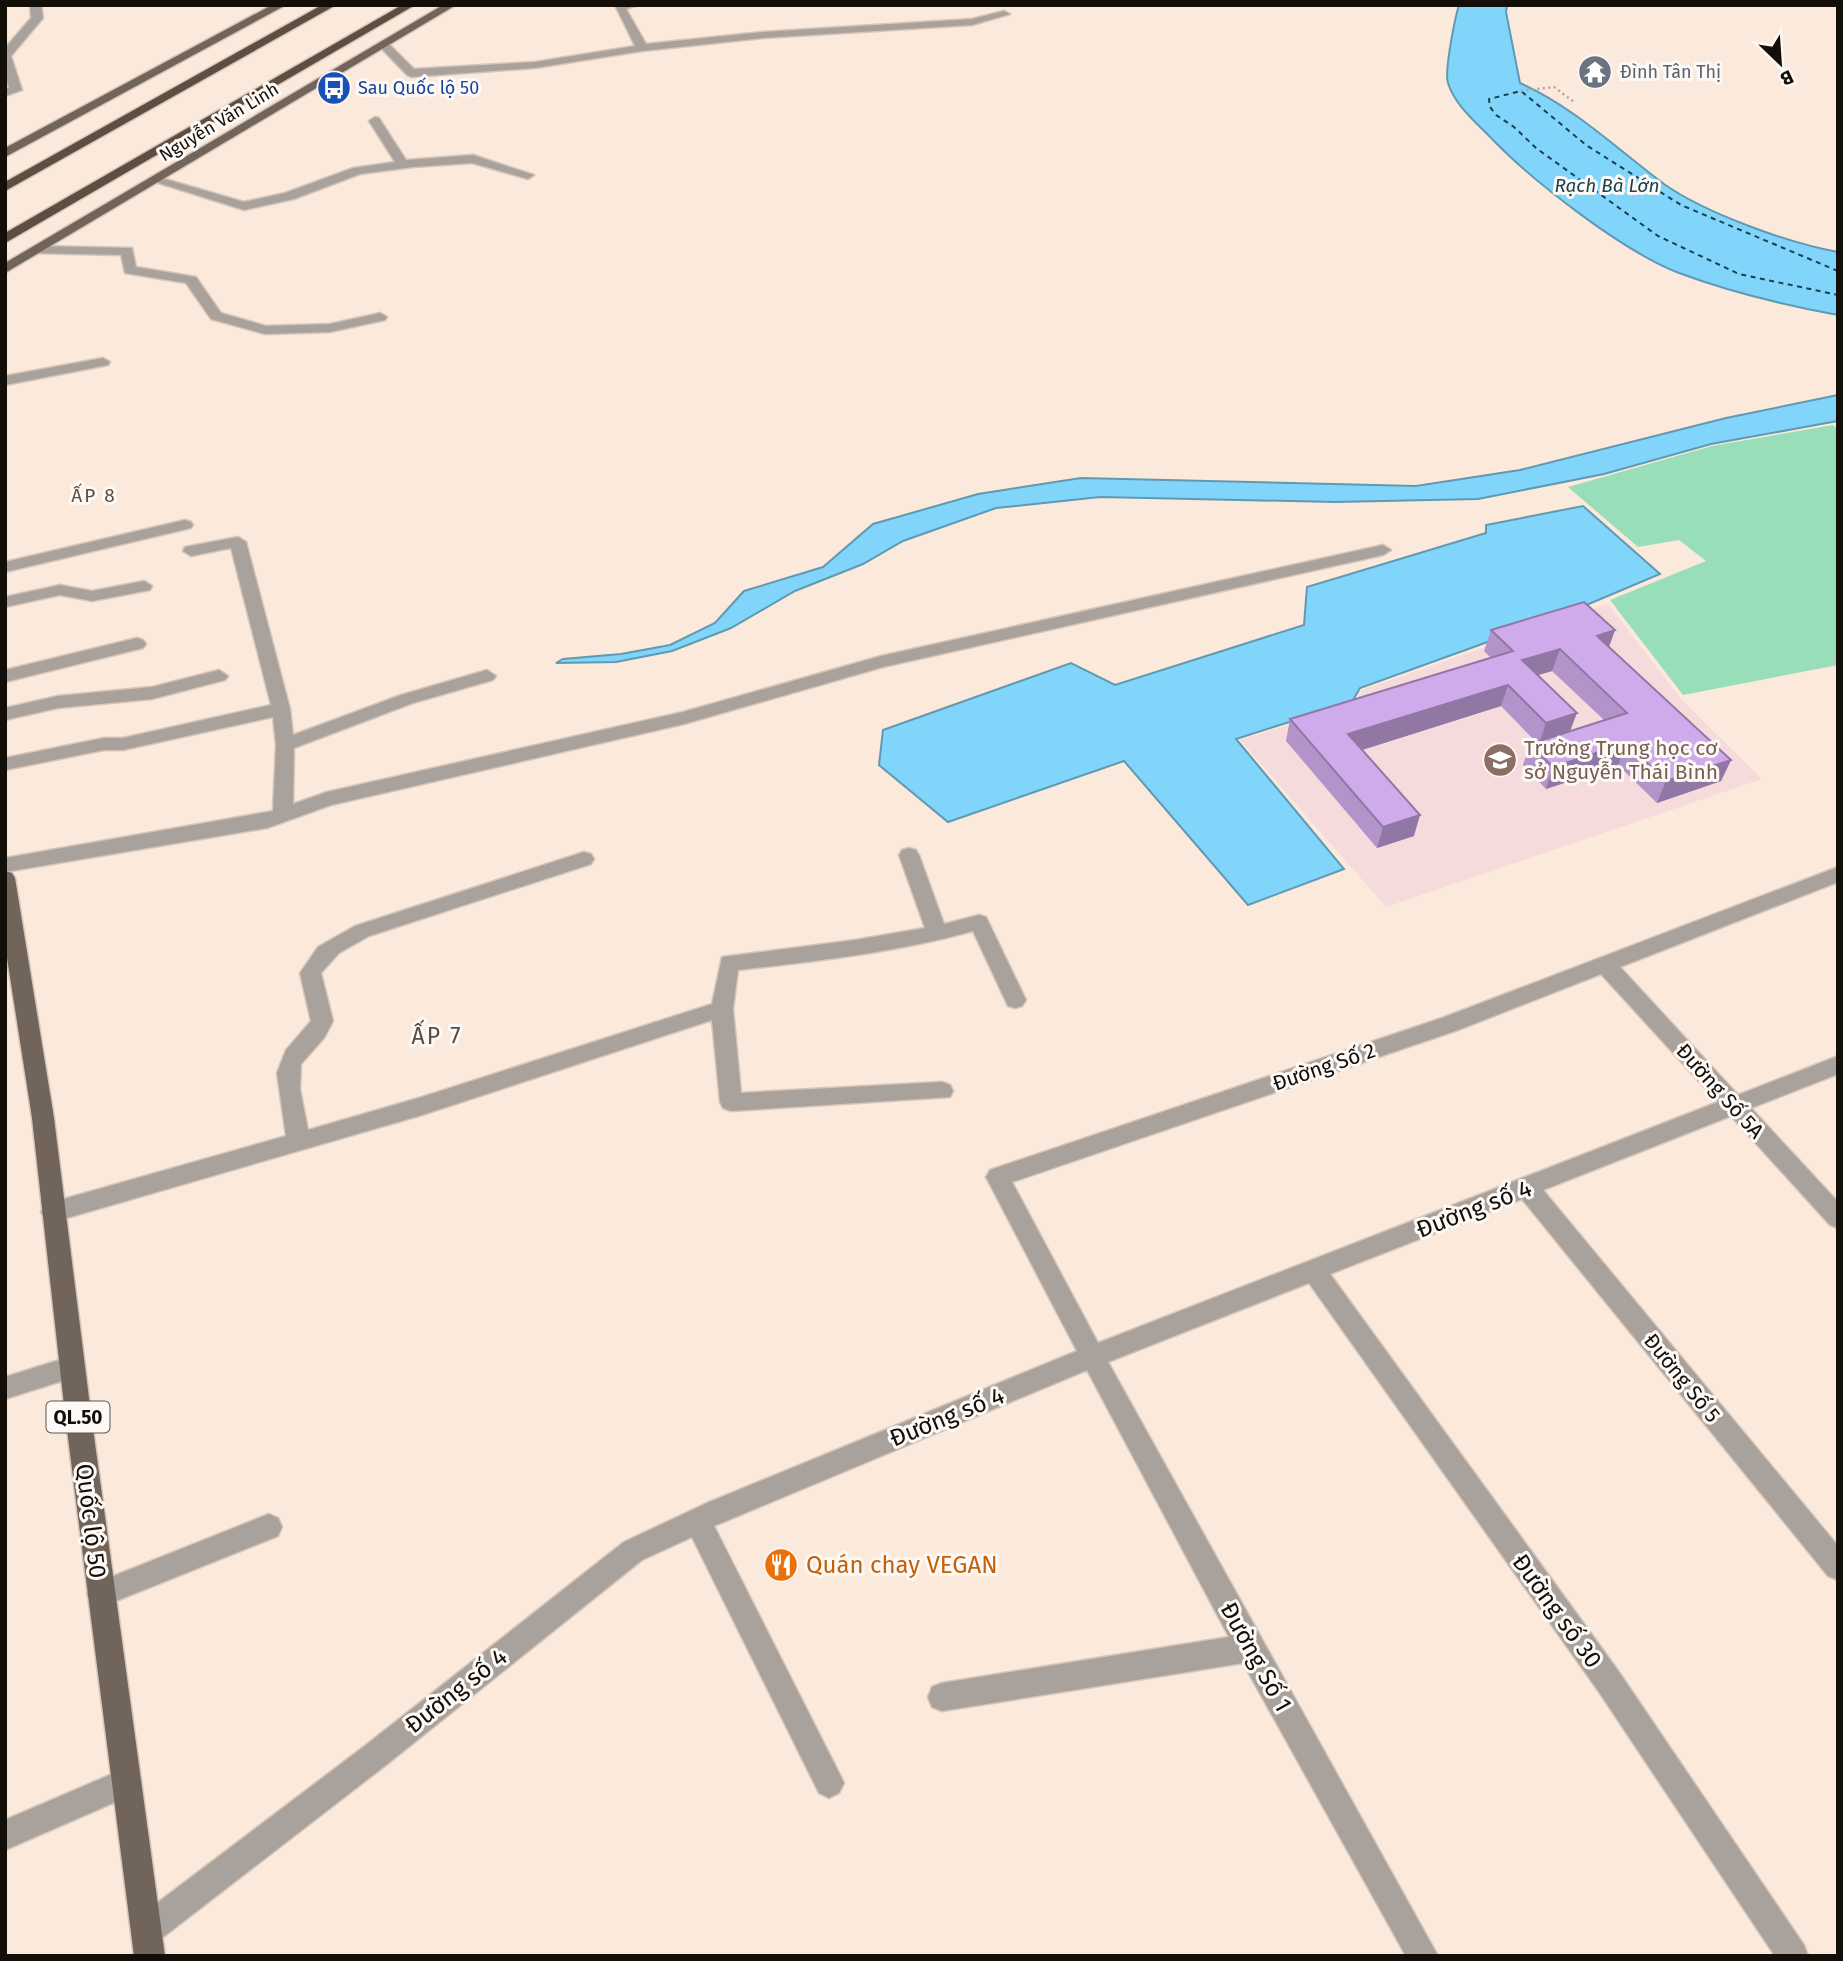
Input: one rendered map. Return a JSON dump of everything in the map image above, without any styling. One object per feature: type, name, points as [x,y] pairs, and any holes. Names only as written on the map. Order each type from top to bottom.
[{"type":"highway","points":[[5,187],[331,5]]},
{"type":"highway","name":"Nguyễn Văn Linh","points":[[5,239],[410,5]]},
{"type":"main road","points":[[5,153],[281,5]]},
{"type":"main road","name":"Nguyễn Văn Linh","points":[[5,270],[452,5]]},
{"type":"main road","name":"Quốc lộ 50","points":[[5,878],[43,1118],[52,1212],[148,1943]]},
{"type":"street","points":[[5,92],[16,90],[5,56],[37,18],[35,5]]},
{"type":"street","points":[[634,5],[619,7],[642,48]]},
{"type":"street","points":[[384,45],[411,73],[535,65],[642,48],[763,35],[972,22],[1004,14]]},
{"type":"street","points":[[374,121],[403,165]]},
{"type":"street","points":[[155,180],[244,206],[289,196],[358,171],[403,165],[472,159],[528,175]]},
{"type":"street","points":[[38,250],[127,251],[130,270],[191,280],[216,316],[265,330],[330,328],[380,317]]},
{"type":"street","points":[[5,381],[103,362]]},
{"type":"street","points":[[5,567],[185,525]]},
{"type":"street","points":[[191,551],[238,542],[281,709],[285,745],[283,815]]},
{"type":"street","points":[[5,865],[267,821],[327,799],[684,718],[881,662],[1383,550]]},
{"type":"street","points":[[5,602],[61,590],[92,596],[144,586]]},
{"type":"street","points":[[5,676],[137,643]]},
{"type":"street","points":[[285,745],[407,699],[487,676]]},
{"type":"street","points":[[5,714],[58,702],[152,693],[219,677]]},
{"type":"street","points":[[5,764],[104,744],[123,744],[281,709]]},
{"type":"street","points":[[909,855],[937,934]]},
{"type":"street","points":[[299,1143],[288,1074],[292,1057],[305,1041],[318,1032],[322,1021],[310,973],[318,957],[328,948],[362,932],[584,859]]},
{"type":"street","name":"Đường Số 2","points":[[1091,1357],[998,1177],[1450,1024],[1838,874]]},
{"type":"street","points":[[942,1091],[731,1102],[722,1009],[729,962],[860,949],[937,934],[979,922],[1015,1000]]},
{"type":"street","name":"Đường Số 5A","points":[[1604,963],[1838,1218]]},
{"type":"street","points":[[52,1212],[422,1107],[722,1009]]},
{"type":"street","name":"Đường số 4","points":[[148,1943],[376,1755],[633,1551],[698,1521],[1091,1357],[1838,1065]]},
{"type":"street","name":"Đường Số 5","points":[[1527,1188],[1838,1567]]},
{"type":"street","name":"Đường số 30","points":[[1314,1271],[1609,1682],[1793,1956]]},
{"type":"street","name":"Đường Số 1","points":[[1091,1357],[1423,1956]]},
{"type":"street","points":[[5,1388],[72,1367]]},
{"type":"street","points":[[698,1521],[829,1783]]},
{"type":"street","points":[[101,1594],[268,1527]]},
{"type":"street","points":[[942,1696],[1250,1648]]},
{"type":"street","points":[[5,1835],[126,1783]]},
{"type":"path","points":[[1521,91],[1554,87],[1574,102]]},
{"type":"shaded area","name":"Trường Trung học cơ sở Nguyễn Thái Bình","points":[[1608,604],[1681,699],[1762,779],[1386,907],[1240,740],[1355,704],[1362,690]]},
{"type":"green space","points":[[1833,425],[1838,430],[1838,665],[1683,695],[1610,600],[1706,561],[1679,540],[1638,547],[1568,487],[1712,446]]},
{"type":"water","name":"Rạch Bà Lớn","points":[[1459,5],[1507,5],[1506,12],[1520,83],[1577,116],[1664,184],[1724,216],[1795,242],[1838,252],[1838,315],[1757,297],[1679,273],[1607,233],[1556,196],[1494,141],[1468,114],[1451,91],[1447,68]]},
{"type":"water","points":[[1838,395],[1838,421],[1711,444],[1604,474],[1478,499],[1335,502],[1100,497],[996,508],[903,541],[863,564],[795,591],[731,628],[672,651],[616,662],[556,663],[563,659],[621,654],[670,645],[715,623],[744,591],[823,567],[873,524],[978,494],[1081,478],[1416,486],[1520,470],[1726,418]]},
{"type":"water","points":[[1583,506],[1660,574],[1565,614],[1360,688],[1352,702],[1236,739],[1344,869],[1248,905],[1124,761],[948,822],[879,765],[883,730],[1071,663],[1115,685],[1304,625],[1307,587],[1486,533],[1486,525]]},
{"type":"building","points":[[1584,602],[1615,630],[1597,636],[1731,760],[1666,781],[1627,743],[1553,767],[1530,744],[1627,713],[1560,649],[1522,660],[1577,713],[1546,723],[1508,685],[1348,734],[1420,815],[1383,827],[1290,719],[1513,651],[1491,630]]},
{"type":"ferry route","points":[[1838,271],[1681,205],[1586,145],[1521,91],[1489,99],[1490,107],[1496,115],[1514,127],[1536,148],[1658,236],[1739,274],[1838,295]]},
{"type":"place","name":"Đình Tân Thị","points":[[1595,72]]},
{"type":"place","name":"Sau Quốc lộ 50","points":[[334,88]]},
{"type":"place","name":"Trường Trung học cơ sở Nguyễn Thái Bình","points":[[1500,760]]},
{"type":"place","name":"Quán chay VEGAN","points":[[781,1565]]},
{"type":"district","name":"ẤP 8","points":[[94,495]]},
{"type":"district","name":"ẤP 7","points":[[437,1036]]}]
